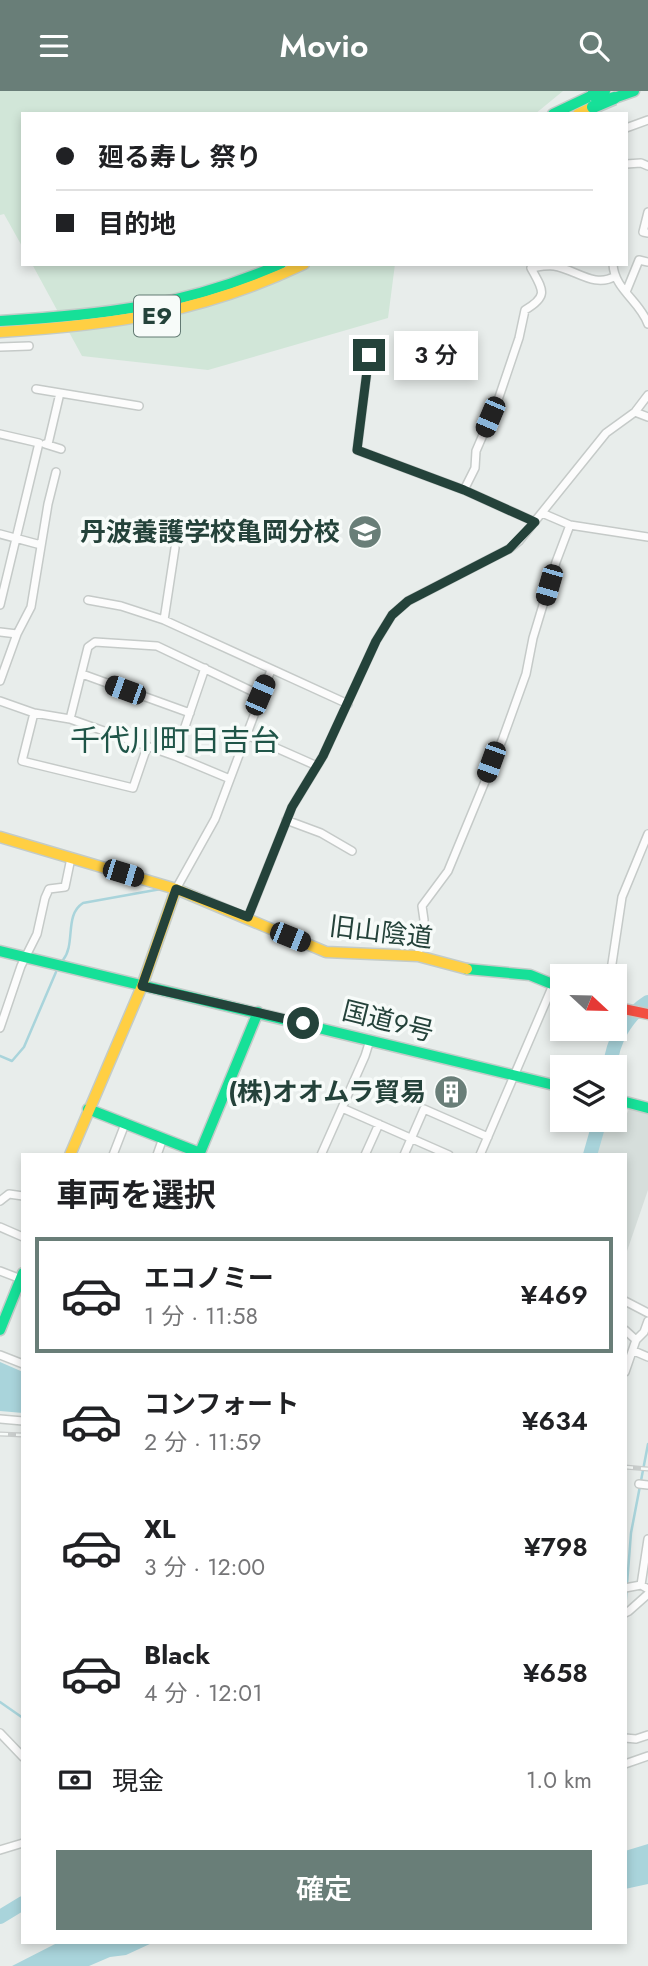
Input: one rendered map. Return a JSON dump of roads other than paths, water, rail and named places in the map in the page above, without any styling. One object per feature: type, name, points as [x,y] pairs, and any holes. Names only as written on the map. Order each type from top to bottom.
[{"type":"main road","points":[[560,112],[634,91]]},
{"type":"main road","points":[[581,112],[602,99]]},
{"type":"main road","name":"E9","points":[[0,321],[95,314],[152,306],[225,287],[276,266]]},
{"type":"main road","name":"E9","points":[[0,332],[96,325],[164,315],[228,298],[300,266]]},
{"type":"main road","name":"旧山陰道","points":[[0,837],[176,889],[326,951],[418,956],[469,969],[530,975],[550,983]]},
{"type":"main road","points":[[71,1153],[142,986],[176,889]]},
{"type":"main road","name":"国道9号","points":[[0,951],[550,1084]]},
{"type":"main road","points":[[627,1010],[648,1014]]},
{"type":"main road","points":[[199,1153],[258,1012]]},
{"type":"main road","points":[[627,1103],[648,1108]]},
{"type":"main road","points":[[88,1109],[197,1153]]},
{"type":"main road","points":[[0,1330],[3,1314],[21,1278]]},
{"type":"street","points":[[628,127],[648,120]]},
{"type":"street","points":[[628,164],[641,163],[648,166]]},
{"type":"street","points":[[648,212],[643,232],[648,233]]},
{"type":"street","points":[[626,292],[639,260],[648,262]]},
{"type":"street","points":[[464,490],[475,468],[476,451],[498,400],[519,338],[525,310],[538,302],[542,295],[542,288],[531,268],[544,266]]},
{"type":"street","points":[[553,266],[592,280],[607,281],[615,276]]},
{"type":"street","points":[[613,266],[615,276],[639,306],[648,324]]},
{"type":"street","points":[[0,347],[29,346]]},
{"type":"street","points":[[369,355],[357,450],[464,490],[535,522]]},
{"type":"street","points":[[36,389],[139,406]]},
{"type":"street","points":[[0,605],[16,538],[60,393]]},
{"type":"street","points":[[248,917],[286,820],[317,766],[376,641],[399,607],[509,549],[535,522],[606,433],[635,412],[648,395]]},
{"type":"street","points":[[635,412],[648,417]]},
{"type":"street","points":[[0,433],[61,449]]},
{"type":"street","points":[[0,681],[17,634],[31,607],[56,472]]},
{"type":"street","points":[[542,513],[570,524],[648,537]]},
{"type":"street","points":[[418,956],[424,920],[422,906],[448,871],[503,738],[526,674],[552,573],[570,524]]},
{"type":"street","points":[[0,534],[41,545]]},
{"type":"street","points":[[164,620],[175,548]]},
{"type":"street","points":[[88,600],[121,606],[164,620],[348,704]]},
{"type":"street","points":[[0,632],[17,634]]},
{"type":"street","points":[[70,719],[88,647],[95,642],[157,646],[260,695]]},
{"type":"street","points":[[175,756],[205,668]]},
{"type":"street","points":[[176,889],[215,819],[271,670]]},
{"type":"street","points":[[82,674],[190,713]]},
{"type":"street","points":[[0,701],[34,713],[70,719],[175,756],[230,779]]},
{"type":"street","points":[[34,713],[22,761],[133,788],[147,747]]},
{"type":"street","points":[[247,735],[317,766]]},
{"type":"street","points":[[286,820],[321,833],[352,851]]},
{"type":"street","points":[[612,964],[622,897],[648,834]]},
{"type":"street","points":[[0,1028],[21,966],[37,935],[45,898],[49,889],[65,887],[71,858]]},
{"type":"street","points":[[481,1153],[550,1000]]},
{"type":"street","points":[[322,1153],[370,1040]]},
{"type":"street","points":[[342,1108],[442,1153]]},
{"type":"street","points":[[405,1153],[424,1109],[488,1137]]},
{"type":"street","points":[[114,1153],[125,1123]]},
{"type":"street","points":[[366,1153],[379,1124]]},
{"type":"street","points":[[157,1153],[163,1138]]},
{"type":"street","points":[[0,1201],[9,1194],[21,1196]]},
{"type":"street","points":[[0,1227],[21,1236]]},
{"type":"street","points":[[0,1271],[21,1276]]},
{"type":"street","points":[[627,1302],[648,1313]]},
{"type":"street","points":[[627,1365],[636,1340],[644,1332],[648,1321]]},
{"type":"street","points":[[627,1332],[636,1340]]},
{"type":"street","points":[[634,1351],[648,1357]]},
{"type":"street","points":[[0,1355],[21,1363]]},
{"type":"street","points":[[0,1419],[21,1421]]},
{"type":"street","points":[[627,1588],[645,1587],[648,1539]]},
{"type":"street","points":[[627,1612],[648,1594]]},
{"type":"street","points":[[0,1733],[21,1755]]},
{"type":"street","points":[[627,1738],[636,1739],[648,1735]]},
{"type":"street","points":[[627,1764],[648,1756]]},
{"type":"street","points":[[0,1850],[21,1844]]},
{"type":"water","points":[[0,1362],[21,1371],[21,1413],[0,1411]]},
{"type":"water","points":[[648,1844],[648,1884],[627,1889],[627,1850]]},
{"type":"water","points":[[55,1944],[150,1944],[126,1955],[110,1957],[89,1966],[12,1966]]},
{"type":"waterway","points":[[63,960],[69,946],[74,915],[83,903],[161,889]]},
{"type":"waterway","points":[[0,1056],[12,1061],[24,1047],[56,972]]},
{"type":"waterway","points":[[612,1055],[627,1022],[648,1002]]},
{"type":"waterway","points":[[591,1153],[597,1132]]},
{"type":"waterway","points":[[627,1584],[631,1533],[648,1444]]},
{"type":"waterway","points":[[0,1702],[21,1717]]},
{"type":"waterway","points":[[0,1917],[21,1904]]},
{"type":"railway","points":[[0,1434],[21,1435]]},
{"type":"railway","points":[[627,1467],[648,1469]]},
{"type":"place","name":"丹波養護学校亀岡分校","points":[[365,532]]},
{"type":"place","name":"(株)オオムラ貿易","points":[[451,1092]]},
{"type":"district","name":"千代川町日吉台","points":[[175,741]]}]
